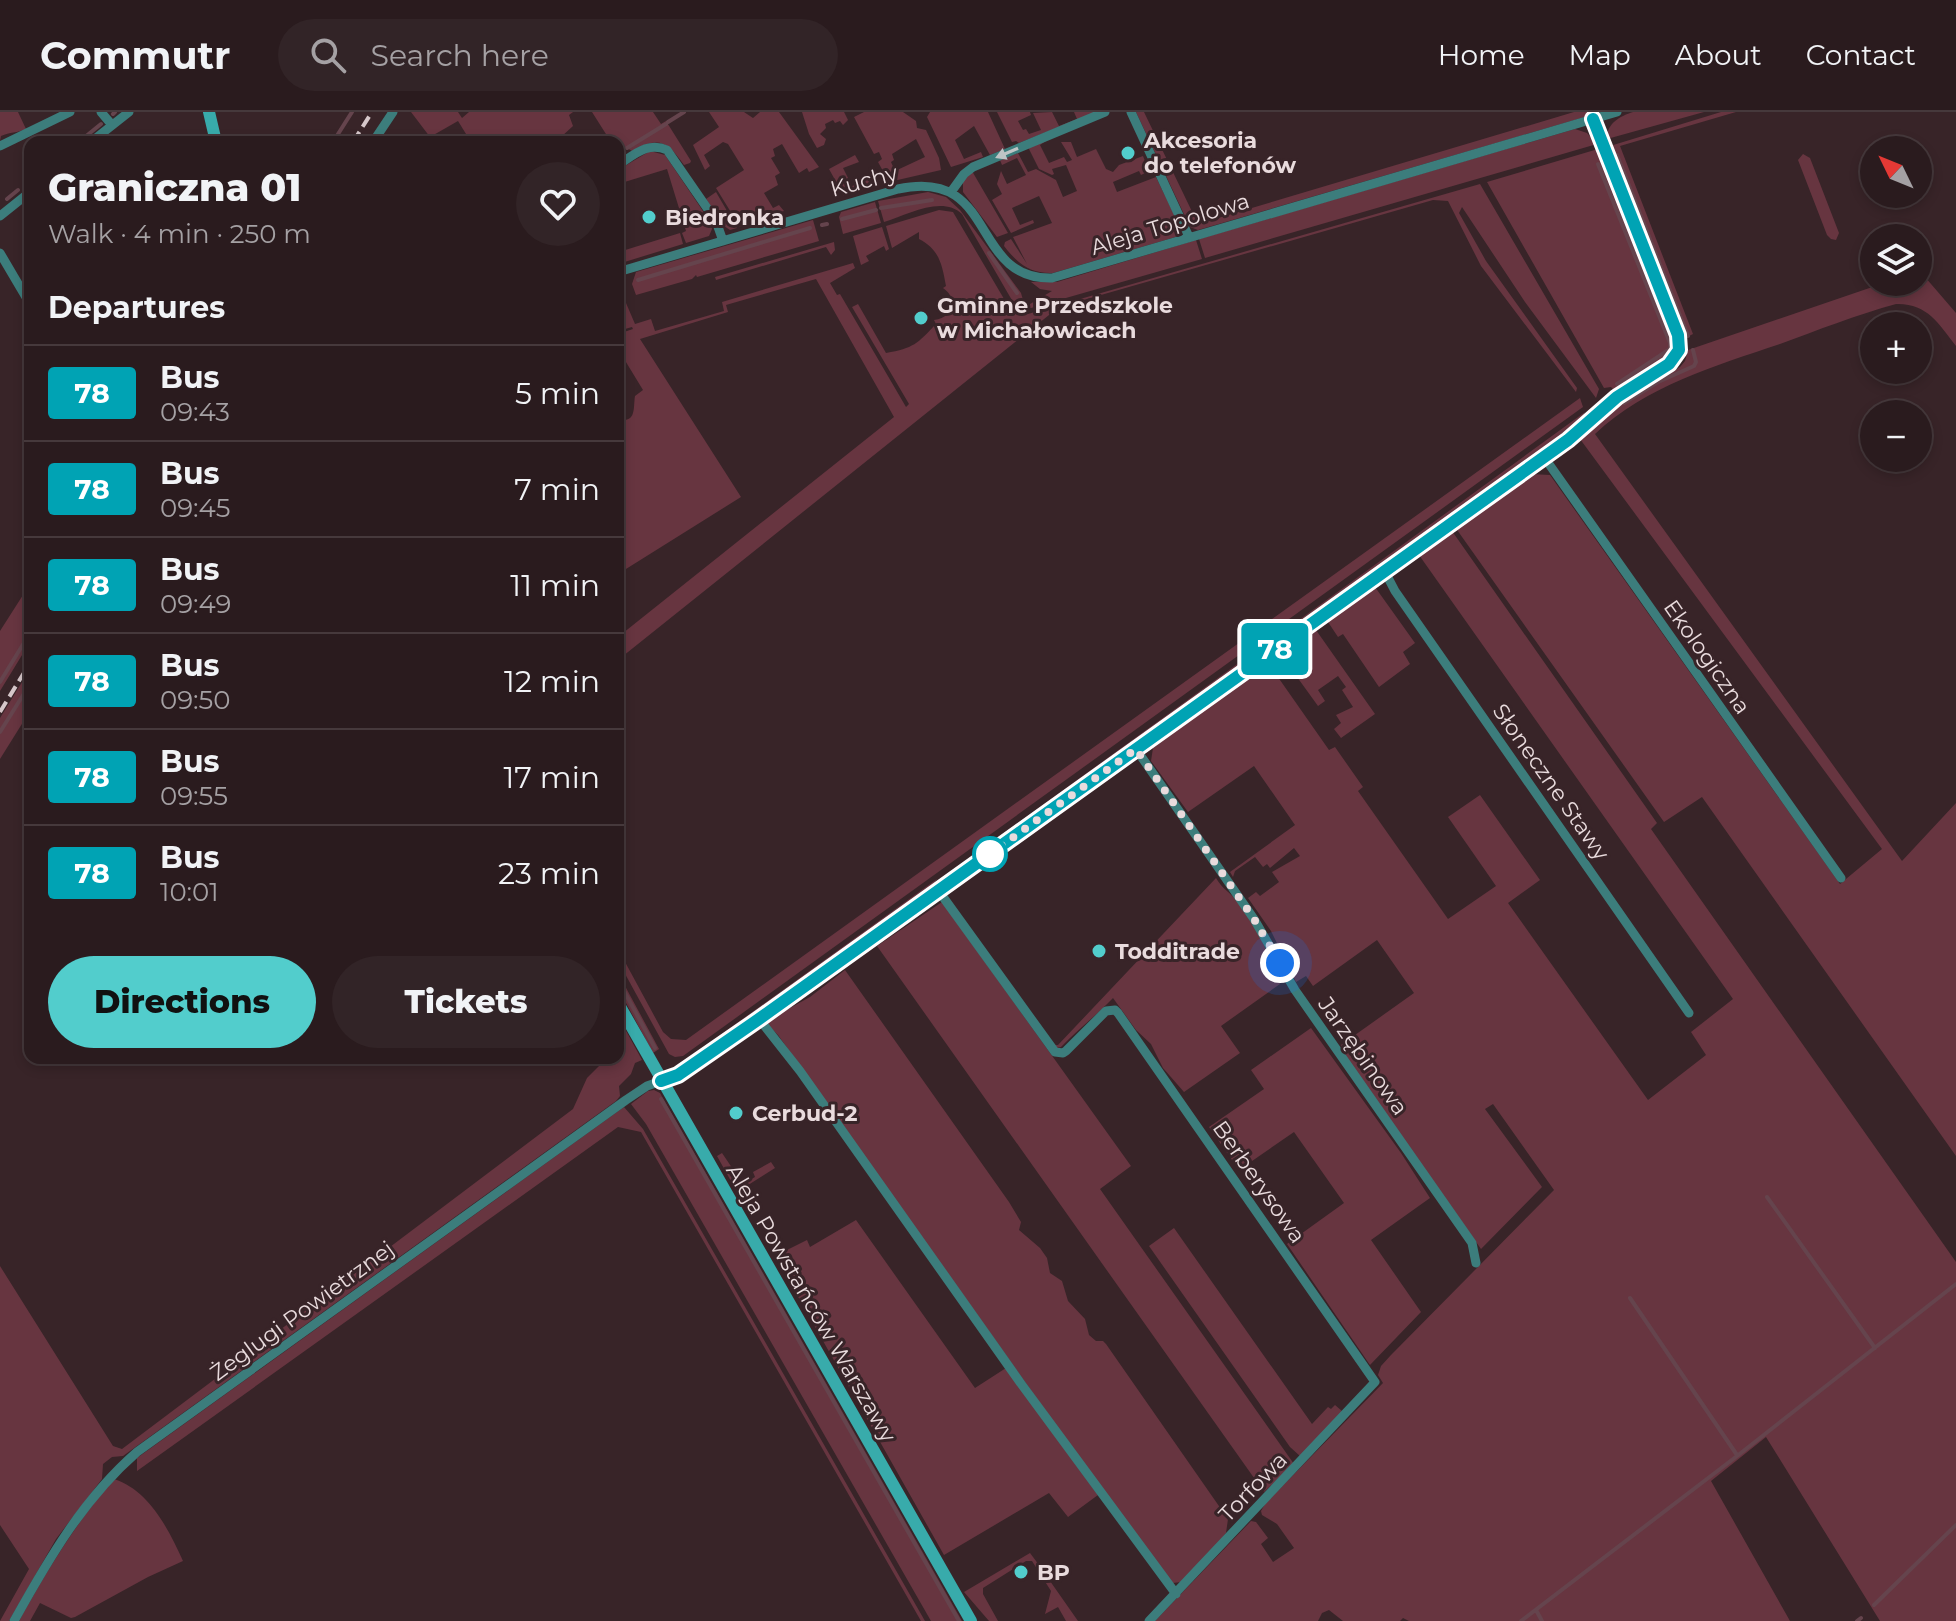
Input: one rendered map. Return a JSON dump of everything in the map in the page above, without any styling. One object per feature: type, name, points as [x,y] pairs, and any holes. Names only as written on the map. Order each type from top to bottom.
[{"type":"street","points":[[0,146],[70,112]]},
{"type":"street","points":[[101,112],[112,125]]},
{"type":"street","points":[[98,136],[129,112]]},
{"type":"street","points":[[209,112],[215,136]]},
{"type":"street","points":[[377,136],[393,112]]},
{"type":"street","points":[[951,192],[973,167],[1105,112]]},
{"type":"street","points":[[1131,112],[1189,237]]},
{"type":"street","name":"Aleja Topolowa","points":[[951,192],[967,207],[1009,266],[1034,278],[1052,278],[1617,112]]},
{"type":"street","name":"Żeglugi Powietrznej","points":[[14,1621],[44,1566],[80,1513],[119,1467],[137,1452],[643,1088],[678,1075],[759,1019],[1575,435],[1617,397],[1669,364],[1680,346],[1678,335],[1593,119]]},
{"type":"street","points":[[624,161],[646,148],[659,146],[670,153],[716,221],[723,241]]},
{"type":"street","name":"Kuchy","points":[[624,270],[910,187],[934,185],[951,192]]},
{"type":"street","points":[[0,216],[24,197]]},
{"type":"street","points":[[0,253],[24,294]]},
{"type":"street","name":"Ekologiczna","points":[[1544,457],[1841,878]]},
{"type":"street","name":"Słoneczne Stawy","points":[[1384,570],[1395,591],[1689,1013]]},
{"type":"street","name":"Jarzębinowa","points":[[1136,749],[1254,919],[1295,990],[1472,1243],[1476,1263]]},
{"type":"street","name":"Berberysowa","points":[[938,890],[1054,1050],[1063,1053],[1106,1011],[1115,1010],[1372,1375]]},
{"type":"street","name":"Aleja Powstańców Warszawy","points":[[624,1014],[971,1621]]},
{"type":"street","points":[[759,1019],[800,1071],[1109,1507],[1176,1594]]},
{"type":"street","name":"Torfowa","points":[[1149,1621],[1375,1384],[1372,1375]]},
{"type":"shaded area","points":[[0,112],[18,112],[26,129],[1,136],[0,141]]},
{"type":"shaded area","points":[[411,112],[458,112],[462,118],[469,112],[573,112],[569,115],[573,126],[562,136],[467,136],[458,121],[429,136]]},
{"type":"shaded area","points":[[592,112],[653,112],[661,124],[666,121],[691,161],[684,165],[662,143],[649,143],[632,151],[624,148],[624,136],[607,136]]},
{"type":"shaded area","points":[[709,112],[744,112],[753,118],[760,112],[779,112],[819,167],[809,172],[807,168],[799,173],[782,144],[773,149],[775,156],[771,158],[780,173],[775,176],[778,185],[764,193],[773,208],[779,205],[784,211],[740,227],[716,188],[744,170],[728,144],[723,142],[704,155],[710,166],[705,170],[693,145],[719,127]]},
{"type":"shaded area","points":[[802,112],[844,112],[848,120],[843,125],[833,120],[825,124],[826,128],[820,134],[826,139],[824,145],[817,148]]},
{"type":"shaded area","points":[[864,112],[903,112],[916,121],[917,128],[926,130],[941,170],[889,182],[878,162],[882,159],[879,152],[874,154],[854,117]],"holes":[[[916,139],[925,157],[895,171],[891,162],[894,160],[892,154]]]},
{"type":"shaded area","points":[[930,112],[988,112],[1005,149],[990,155],[974,126],[955,140],[964,159],[981,152],[983,157],[951,167],[927,117]]},
{"type":"shaded area","points":[[997,112],[1030,112],[1031,115],[1018,121],[1029,134],[1041,130],[1033,113],[1052,112],[1059,126],[1077,119],[1074,112],[1096,112],[1019,143],[1012,142]]},
{"type":"shaded area","points":[[1136,112],[1144,112],[1198,224],[1574,112],[1602,112],[1198,230],[1190,227]]},
{"type":"shaded area","points":[[1633,112],[1704,112],[1607,139],[1615,121]]},
{"type":"shaded area","points":[[1721,112],[1736,112],[1620,146],[1693,334],[1687,337],[1610,146]]},
{"type":"shaded area","points":[[1575,129],[1587,133],[1597,144],[1205,258],[1199,239]]},
{"type":"shaded area","points":[[1049,139],[1040,145],[1049,163],[1064,157],[1067,162],[1072,160],[1061,142],[1071,142],[1077,157],[1096,149],[1106,169],[1113,172],[1119,165],[1143,156],[1149,171],[1141,175],[1139,171],[1113,182],[1117,192],[1156,177],[1182,231],[1179,236],[1053,273],[1037,272],[1019,262],[1004,246],[1005,242],[1011,239],[1027,264],[1013,237],[1052,223],[1039,196],[1012,208],[1020,225],[1033,220],[1034,223],[1011,233],[992,200],[1002,194],[997,184],[1001,171],[1007,184],[1026,175],[1017,158],[1002,165],[1000,160],[1018,153],[1028,172],[1036,169],[1056,180],[1063,197],[1077,191],[1066,165],[1052,169],[1052,175],[1039,169],[1028,147]]},
{"type":"shaded area","points":[[1598,149],[1669,328],[1673,346],[1670,354],[1657,366],[1615,391],[1611,387],[1604,388],[1487,182]]},
{"type":"shaded area","points":[[650,151],[665,155],[711,223],[709,236],[686,243],[682,233],[686,231],[667,169],[624,182],[624,166]]},
{"type":"shaded area","points":[[1803,154],[1810,158],[1839,233],[1836,240],[1827,235],[1798,160]]},
{"type":"shaded area","points":[[855,155],[859,162],[843,168],[852,186],[869,179],[873,187],[844,196],[829,169]]},
{"type":"shaded area","points":[[972,171],[1008,233],[997,237],[963,192],[963,181]]},
{"type":"shaded area","points":[[1480,184],[1599,389],[1596,398],[1525,302],[1462,207],[1459,213],[1486,261],[1577,388],[1576,392],[1481,266],[1448,201],[1433,200],[1059,307],[624,655],[624,632],[894,417],[816,279],[726,305],[728,312],[640,339],[741,497],[624,570],[624,420],[631,417],[635,396],[643,390],[624,359],[624,332],[633,329],[624,329],[624,304],[635,324],[651,319],[655,331],[724,311],[722,302],[853,263],[855,268],[830,283],[837,295],[840,294],[906,407],[909,404],[852,307],[858,304],[886,353],[919,341],[936,324],[934,320],[946,316],[952,307],[951,297],[943,288],[946,286],[943,271],[932,248],[919,239],[919,232],[892,248],[886,226],[939,210],[953,212],[1007,304],[1016,311],[1028,314]]},
{"type":"shaded area","points":[[716,192],[737,228],[730,230],[724,226],[706,199]]},
{"type":"shaded area","points":[[928,192],[946,197],[960,210],[1021,293],[1025,307],[1052,291],[1040,289],[1031,282],[1057,282],[1196,240],[1202,259],[1022,308],[1013,302],[962,214],[954,209],[945,206],[924,208],[884,222],[878,201]]},
{"type":"shaded area","points":[[875,202],[881,223],[843,234],[839,217],[841,212]]},
{"type":"shaded area","points":[[813,220],[819,241],[636,295],[632,284],[636,272]]},
{"type":"shaded area","points":[[882,227],[889,249],[886,251],[884,246],[866,256],[869,261],[861,265],[853,236]]},
{"type":"shaded area","points":[[680,233],[683,244],[624,262],[624,250]]},
{"type":"shaded area","points":[[834,242],[835,250],[831,255],[826,247],[716,280],[715,277]]},
{"type":"shaded area","points":[[1932,285],[1956,313],[1956,346],[1932,317],[1932,312],[1896,304],[1871,312],[1860,312],[1860,316],[1682,379],[1636,403],[1595,434],[1902,861],[1956,803],[1956,1156],[1702,797],[1664,822],[1455,527],[1530,474],[1550,475],[1840,884],[1882,849],[1580,439],[1626,399],[1680,367],[1688,350],[1860,291],[1860,296],[1932,296]]},
{"type":"shaded area","points":[[1580,398],[1583,407],[683,1056],[669,1054],[624,972],[624,960],[663,1032],[671,1039],[686,1040]]},
{"type":"shaded area","points":[[1585,412],[1575,428],[1284,636],[1277,636]]},
{"type":"shaded area","points":[[1452,531],[1657,823],[1651,829],[1956,1262],[1956,1621],[1880,1621],[1766,1437],[1711,1481],[1790,1621],[1409,1621],[1403,1618],[1400,1621],[1343,1621],[1329,1610],[1322,1613],[1318,1621],[1155,1621],[1251,1521],[1256,1522],[1268,1538],[1261,1544],[1273,1562],[1294,1548],[1277,1524],[1262,1515],[1265,1504],[1383,1383],[1378,1375],[1391,1355],[1554,1190],[1493,1104],[1485,1109],[1542,1187],[1481,1249],[1342,1051],[1341,1045],[1414,993],[1377,940],[1313,986],[1306,976],[1296,982],[1271,931],[1248,898],[1256,892],[1260,896],[1279,882],[1272,872],[1300,856],[1294,848],[1270,868],[1267,864],[1263,867],[1255,857],[1235,871],[1233,877],[1230,872],[1295,825],[1254,766],[1188,812],[1151,761],[1153,748],[1268,663],[1329,750],[1335,747],[1363,787],[1358,791],[1448,919],[1496,886],[1448,817],[1480,795],[1540,880],[1508,903],[1648,1100],[1706,1055],[1691,1032],[1733,999],[1419,555]]},
{"type":"shaded area","points":[[1372,585],[1415,643],[1403,652],[1410,664],[1379,687],[1343,634],[1338,637],[1328,622],[1325,623],[1326,618]]},
{"type":"shaded area","points":[[24,593],[24,652],[0,691],[0,631]]},
{"type":"shaded area","points":[[1316,630],[1375,714],[1341,738],[1334,729],[1341,723],[1336,715],[1353,707],[1342,690],[1346,687],[1338,676],[1318,690],[1325,701],[1318,706],[1292,670],[1296,667],[1285,652]]},
{"type":"shaded area","points":[[1251,654],[1246,663],[999,842],[997,838]]},
{"type":"shaded area","points":[[24,679],[24,721],[0,759],[0,718]]},
{"type":"shaded area","points":[[1216,878],[1251,920],[1280,984],[1221,1026],[1240,1053],[1184,1092],[1163,1068],[1151,1044],[1136,1030],[1113,998],[1057,1048],[1055,1045]]},
{"type":"shaded area","points":[[937,879],[926,893],[691,1061],[687,1059]]},
{"type":"shaded area","points":[[942,902],[1131,1166],[1100,1189],[1294,1464],[1264,1492],[877,946]]},
{"type":"shaded area","points":[[845,970],[1009,1202],[1021,1222],[1019,1230],[1047,1258],[1050,1273],[1062,1281],[1068,1301],[1085,1319],[1089,1335],[1106,1344],[1228,1519],[1226,1533],[1221,1540],[1181,1582],[1173,1583],[1154,1563],[778,1035],[767,1024],[768,1020],[810,997]]},
{"type":"shaded area","points":[[624,984],[659,1049],[653,1053],[624,999]]},
{"type":"shaded area","points":[[624,1027],[642,1060],[635,1063],[631,1074],[619,1086],[620,1096],[616,1101],[123,1456],[112,1457],[103,1464],[102,1479],[56,1539],[9,1621],[0,1621],[29,1569],[0,1525],[0,1266],[113,1446],[122,1449],[573,1109],[587,1078],[601,1064],[624,1064]]},
{"type":"shaded area","points":[[1311,1028],[1430,1198],[1371,1240],[1421,1312],[1370,1365],[1287,1244],[1344,1203],[1294,1132],[1239,1170],[1209,1127],[1264,1089],[1251,1070]]},
{"type":"shaded area","points":[[654,1090],[660,1093],[962,1621],[931,1621],[646,1124],[631,1104]]},
{"type":"shaded area","points":[[624,1107],[643,1129],[925,1621],[921,1621],[641,1132],[618,1127],[137,1471],[137,1458]]},
{"type":"shaded area","points":[[722,1153],[743,1184],[755,1177],[753,1172],[771,1162],[775,1168],[737,1192],[717,1156]]},
{"type":"shaded area","points":[[856,1220],[975,1388],[1006,1368],[1098,1495],[1068,1517],[1049,1493],[944,1555],[775,1256],[807,1240],[810,1247]]},
{"type":"shaded area","points":[[1174,1228],[1312,1424],[1328,1407],[1331,1409],[1335,1405],[1342,1411],[1300,1456],[1290,1447],[1149,1246]]},
{"type":"shaded area","points":[[114,1479],[138,1492],[148,1502],[164,1524],[183,1561],[75,1617],[71,1618],[40,1603],[30,1621],[19,1621],[63,1547]]},
{"type":"shaded area","points":[[1030,1553],[1078,1621],[1066,1621],[1058,1607],[1045,1614],[1051,1591],[1032,1561],[1026,1561],[983,1588],[983,1594],[998,1621],[989,1621],[964,1592]]},
{"type":"waterway","points":[[337,136],[352,112]]},
{"type":"waterway","points":[[668,122],[684,112]]},
{"type":"waterway","points":[[86,136],[101,124]]},
{"type":"waterway","points":[[627,148],[666,124]]},
{"type":"waterway","points":[[1617,155],[1688,336]]},
{"type":"waterway","points":[[1598,164],[1670,343],[1670,349],[1617,384]]},
{"type":"waterway","points":[[7,199],[18,190]]},
{"type":"waterway","points":[[881,208],[932,200]]},
{"type":"waterway","points":[[842,219],[876,210]]},
{"type":"waterway","points":[[822,225],[827,224]]},
{"type":"waterway","points":[[638,280],[810,228]]},
{"type":"waterway","points":[[989,253],[1017,293]]},
{"type":"waterway","points":[[1624,403],[1658,382],[1694,366],[1693,350]]},
{"type":"waterway","points":[[0,682],[24,643]]},
{"type":"waterway","points":[[0,732],[24,694]]},
{"type":"waterway","points":[[624,991],[655,1048]]},
{"type":"waterway","points":[[661,1099],[959,1621]]},
{"type":"waterway","points":[[1767,1197],[1875,1348]]},
{"type":"waterway","points":[[1521,1621],[1956,1284]]},
{"type":"waterway","points":[[1630,1298],[1737,1455]]},
{"type":"waterway","points":[[1874,1605],[1956,1525]]},
{"type":"waterway","points":[[1536,1610],[1542,1621]]},
{"type":"waterway","points":[[1857,1621],[1861,1618]]},
{"type":"railway","points":[[357,136],[372,112]]},
{"type":"railway","points":[[0,712],[24,673]]},
{"type":"bus line","name":"78","points":[[661,1081],[678,1075],[759,1019],[1568,440],[1617,397],[1674,359],[1679,350],[1678,335],[1593,119]]},
{"type":"place","name":"Akcesoria do telefonów","points":[[1128,153]]},
{"type":"place","name":"Biedronka","points":[[649,217]]},
{"type":"place","name":"Gminne Przedszkole w Michałowicach","points":[[921,318]]},
{"type":"place","name":"Todditrade","points":[[1099,951]]},
{"type":"place","name":"Cerbud-2","points":[[736,1113]]},
{"type":"place","name":"BP","points":[[1021,1572]]},
{"type":"route","points":[[990,854],[1136,749],[1254,919],[1280,963]]}]
